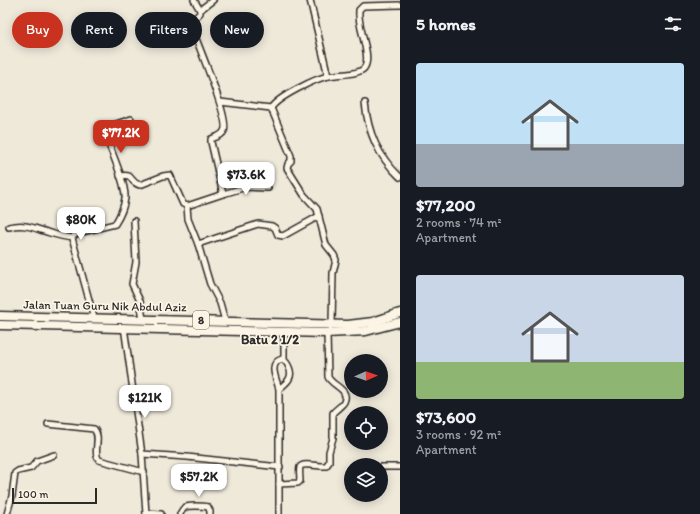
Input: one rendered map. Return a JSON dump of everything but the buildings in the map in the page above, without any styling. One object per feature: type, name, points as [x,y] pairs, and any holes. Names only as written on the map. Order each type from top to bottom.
[{"type":"main road","name":"Jalan Tuan Guru Nik Abdul Aziz","points":[[0,316],[332,324],[367,323],[400,313]]},
{"type":"main road","points":[[10,316],[11,321],[19,325]]},
{"type":"main road","name":"Jalan Tuan Guru Nik Abdul Aziz","points":[[0,325],[328,333],[366,331],[400,322]]},
{"type":"street","points":[[194,0],[200,10]]},
{"type":"street","points":[[213,0],[200,10],[200,13],[192,21],[191,25],[220,102],[226,128],[223,133],[211,139],[224,194]]},
{"type":"street","points":[[310,0],[328,76]]},
{"type":"street","points":[[220,102],[270,108],[277,102],[310,83],[328,76],[359,72],[364,68],[366,62],[358,15],[359,10],[361,7],[365,6],[400,5]]},
{"type":"street","points":[[365,102],[368,127],[378,150],[400,177]]},
{"type":"street","points":[[270,108],[291,156],[291,161],[287,168],[304,195],[317,209],[326,245],[336,260],[333,274],[332,324]]},
{"type":"street","points":[[72,238],[78,233],[115,224],[120,216],[124,206],[125,196],[104,128],[131,119]]},
{"type":"street","points":[[120,176],[130,176],[135,183],[140,185],[163,176],[170,175],[183,204],[187,206],[188,219],[198,244],[210,284],[220,303],[225,321]]},
{"type":"street","points":[[187,206],[246,188],[268,188]]},
{"type":"street","points":[[198,244],[258,224],[272,226],[275,228],[278,235],[283,236],[319,216]]},
{"type":"street","points":[[134,221],[136,262],[132,284],[140,301],[143,319]]},
{"type":"street","points":[[9,227],[28,225],[49,233],[72,238]]},
{"type":"street","points":[[72,238],[94,318]]},
{"type":"street","points":[[124,327],[142,454],[146,514],[160,514]]},
{"type":"street","points":[[279,389],[289,380],[290,376],[289,369],[284,360],[284,331]]},
{"type":"street","points":[[279,484],[298,483],[300,481],[300,470],[305,464],[321,467],[326,466],[329,462],[329,452],[333,432],[333,413],[342,404],[345,393],[331,383],[328,377],[328,333]]},
{"type":"street","points":[[279,514],[279,389],[274,377],[274,367],[279,360],[284,360]]},
{"type":"street","points":[[48,424],[92,428],[97,434],[96,456],[99,460],[144,472]]},
{"type":"street","points":[[142,454],[187,457],[280,467]]},
{"type":"street","points":[[7,514],[16,473],[18,471],[31,468],[37,461],[54,455]]},
{"type":"street","points":[[388,467],[400,467]]},
{"type":"street","points":[[180,514],[187,506],[205,506],[208,507],[210,514]]},
{"type":"district","name":"Batu 2 1/2","points":[[270,339]]}]
